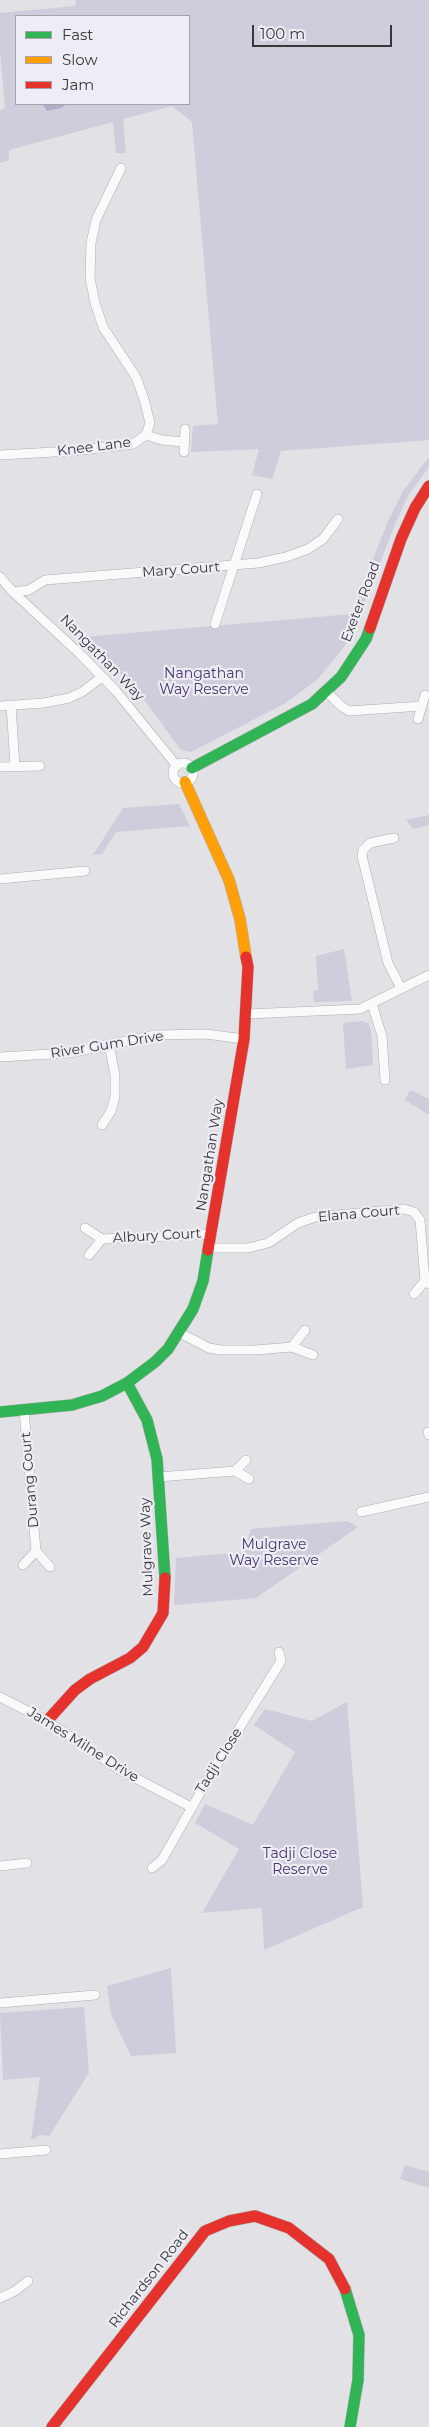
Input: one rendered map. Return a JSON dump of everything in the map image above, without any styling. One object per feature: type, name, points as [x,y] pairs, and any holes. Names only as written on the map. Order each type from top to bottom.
[{"type":"street","points":[[121,168],[96,220],[91,243],[90,278],[95,303],[104,327],[136,377],[144,398],[150,423],[146,435]]},
{"type":"street","name":"Knee Lane","points":[[0,455],[72,451],[133,444],[146,435],[184,447],[185,429]]},
{"type":"street","name":"Exeter Road","points":[[192,768],[288,718],[327,692],[350,667],[366,638],[401,539],[415,508],[429,486]]},
{"type":"street","points":[[215,624],[257,494]]},
{"type":"street","name":"Mary Court","points":[[13,592],[29,590],[45,580],[234,566],[286,557],[308,548],[323,539],[338,519]]},
{"type":"street","name":"Nangathan Way","points":[[0,577],[13,592],[102,677],[177,766]]},
{"type":"street","points":[[0,706],[44,704],[69,698],[82,692],[102,677]]},
{"type":"street","points":[[327,692],[349,711],[422,706]]},
{"type":"street","points":[[418,719],[426,695]]},
{"type":"street","points":[[11,705],[15,766]]},
{"type":"street","points":[[184,763],[192,768],[192,777],[185,782],[179,782],[175,777],[174,771],[177,766],[184,763]]},
{"type":"street","points":[[0,767],[40,766]]},
{"type":"street","name":"Nangathan Way","points":[[0,1412],[72,1405],[102,1396],[127,1383],[155,1362],[180,1332],[193,1309],[203,1281],[244,1039],[247,1014],[248,967],[240,919],[229,880],[185,782]]},
{"type":"street","points":[[394,838],[370,843],[363,850],[362,862],[388,963],[400,988]]},
{"type":"street","points":[[0,879],[85,871]]},
{"type":"street","points":[[247,1014],[350,1011],[372,1004],[400,988],[429,975]]},
{"type":"street","points":[[372,1004],[382,1036],[385,1080]]},
{"type":"street","name":"River Gum Drive","points":[[0,1057],[69,1053],[155,1035],[178,1034],[244,1039]]},
{"type":"street","points":[[102,1125],[111,1111],[115,1098],[115,1075],[109,1044]]},
{"type":"street","name":"Elana Court","points":[[209,1248],[248,1248],[268,1243],[298,1223],[315,1217],[404,1209],[414,1212],[420,1220],[427,1283],[414,1294]]},
{"type":"street","name":"Albury Court","points":[[85,1228],[102,1239],[212,1234]]},
{"type":"street","name":"Albury Court","points":[[89,1255],[102,1239]]},
{"type":"street","points":[[292,1347],[305,1330]]},
{"type":"street","points":[[180,1332],[209,1348],[255,1350],[292,1347],[313,1355]]},
{"type":"street","name":"Mulgrave Way","points":[[47,1721],[75,1690],[90,1679],[130,1658],[142,1646],[162,1613],[166,1572],[157,1459],[147,1420],[127,1383]]},
{"type":"street","name":"Durang Court","points":[[24,1410],[36,1551]]},
{"type":"street","points":[[236,1471],[246,1460]]},
{"type":"street","points":[[158,1477],[236,1471],[249,1479]]},
{"type":"street","points":[[361,1512],[429,1497]]},
{"type":"street","points":[[23,1565],[36,1551],[50,1567]]},
{"type":"street","name":"Tadji Close","points":[[152,1868],[162,1860],[191,1807],[281,1661],[279,1652]]},
{"type":"street","name":"James Milne Drive","points":[[0,1697],[47,1721],[114,1766],[191,1807]]},
{"type":"street","points":[[0,1866],[27,1863]]},
{"type":"street","points":[[0,2003],[95,1995]]},
{"type":"street","points":[[0,2154],[46,2150]]},
{"type":"street","name":"Richardson Road","points":[[52,2427],[172,2275],[205,2230],[229,2221],[255,2216],[290,2228],[329,2259],[347,2293],[359,2335],[358,2380],[350,2427]]},
{"type":"street","points":[[0,2298],[15,2291],[28,2281]]},
{"type":"green space","points":[[76,0],[429,0],[429,440],[281,451],[272,479],[252,475],[259,449],[191,452],[193,426],[218,424],[192,122],[172,106],[123,119],[126,153],[116,153],[113,122],[9,150],[9,160],[0,163],[0,111],[5,108],[0,50],[0,13],[75,6]]},
{"type":"green space","name":"Nangathan Way Reserve","points":[[429,457],[429,467],[409,494],[395,524],[360,614],[344,647],[317,680],[284,704],[191,752],[181,750],[137,690],[84,637],[352,614],[388,521],[403,491]]},
{"type":"green space","points":[[179,804],[190,826],[116,832],[102,854],[93,855],[123,808]]},
{"type":"green space","points":[[429,815],[429,825],[413,829],[406,820]]},
{"type":"green space","points":[[344,949],[352,1001],[314,1002],[313,991],[318,990],[316,956]]},
{"type":"green space","points":[[362,1021],[368,1023],[371,1030],[373,1065],[346,1069],[343,1023]]},
{"type":"green space","points":[[410,1090],[429,1099],[429,1115],[405,1100]]},
{"type":"green space","name":"Mulgrave Way Reserve","points":[[347,1521],[358,1527],[256,1598],[174,1605],[176,1558],[244,1552],[251,1529]]},
{"type":"green space","name":"Tadji Close Reserve","points":[[347,1702],[363,1907],[264,1950],[262,1908],[202,1913],[239,1849],[195,1823],[205,1804],[253,1825],[295,1752],[254,1725],[265,1709],[312,1721]]},
{"type":"green space","points":[[171,1968],[176,2053],[131,2056],[111,2014],[107,1986]]},
{"type":"green space","points":[[84,2007],[89,2073],[49,2136],[40,2135],[31,2140],[40,2077],[3,2080],[0,2013]]},
{"type":"green space","points":[[405,2165],[429,2172],[429,2188],[400,2179]]},
{"type":"shaded area","points":[[43,105],[65,105],[61,108],[47,111]]},
{"type":"traffic: fast","points":[[192,768],[312,704],[341,677],[366,639],[370,628]]},
{"type":"traffic: fast","points":[[0,1412],[72,1405],[102,1396],[127,1383],[155,1362],[168,1349],[193,1309],[203,1281],[208,1250]]},
{"type":"traffic: fast","points":[[127,1383],[147,1420],[157,1459],[165,1578]]},
{"type":"traffic: fast","points":[[345,2289],[359,2335],[358,2380],[350,2427]]},
{"type":"traffic: slow","points":[[185,782],[229,880],[240,919],[246,957]]},
{"type":"traffic: jam","points":[[370,628],[401,539],[415,508],[429,486]]},
{"type":"traffic: jam","points":[[208,1250],[244,1039],[248,967],[246,957]]},
{"type":"traffic: jam","points":[[47,1721],[75,1690],[90,1679],[130,1658],[143,1647],[163,1613],[165,1578]]},
{"type":"traffic: jam","points":[[52,2427],[205,2231],[229,2221],[255,2216],[289,2228],[329,2259],[345,2289]]}]
